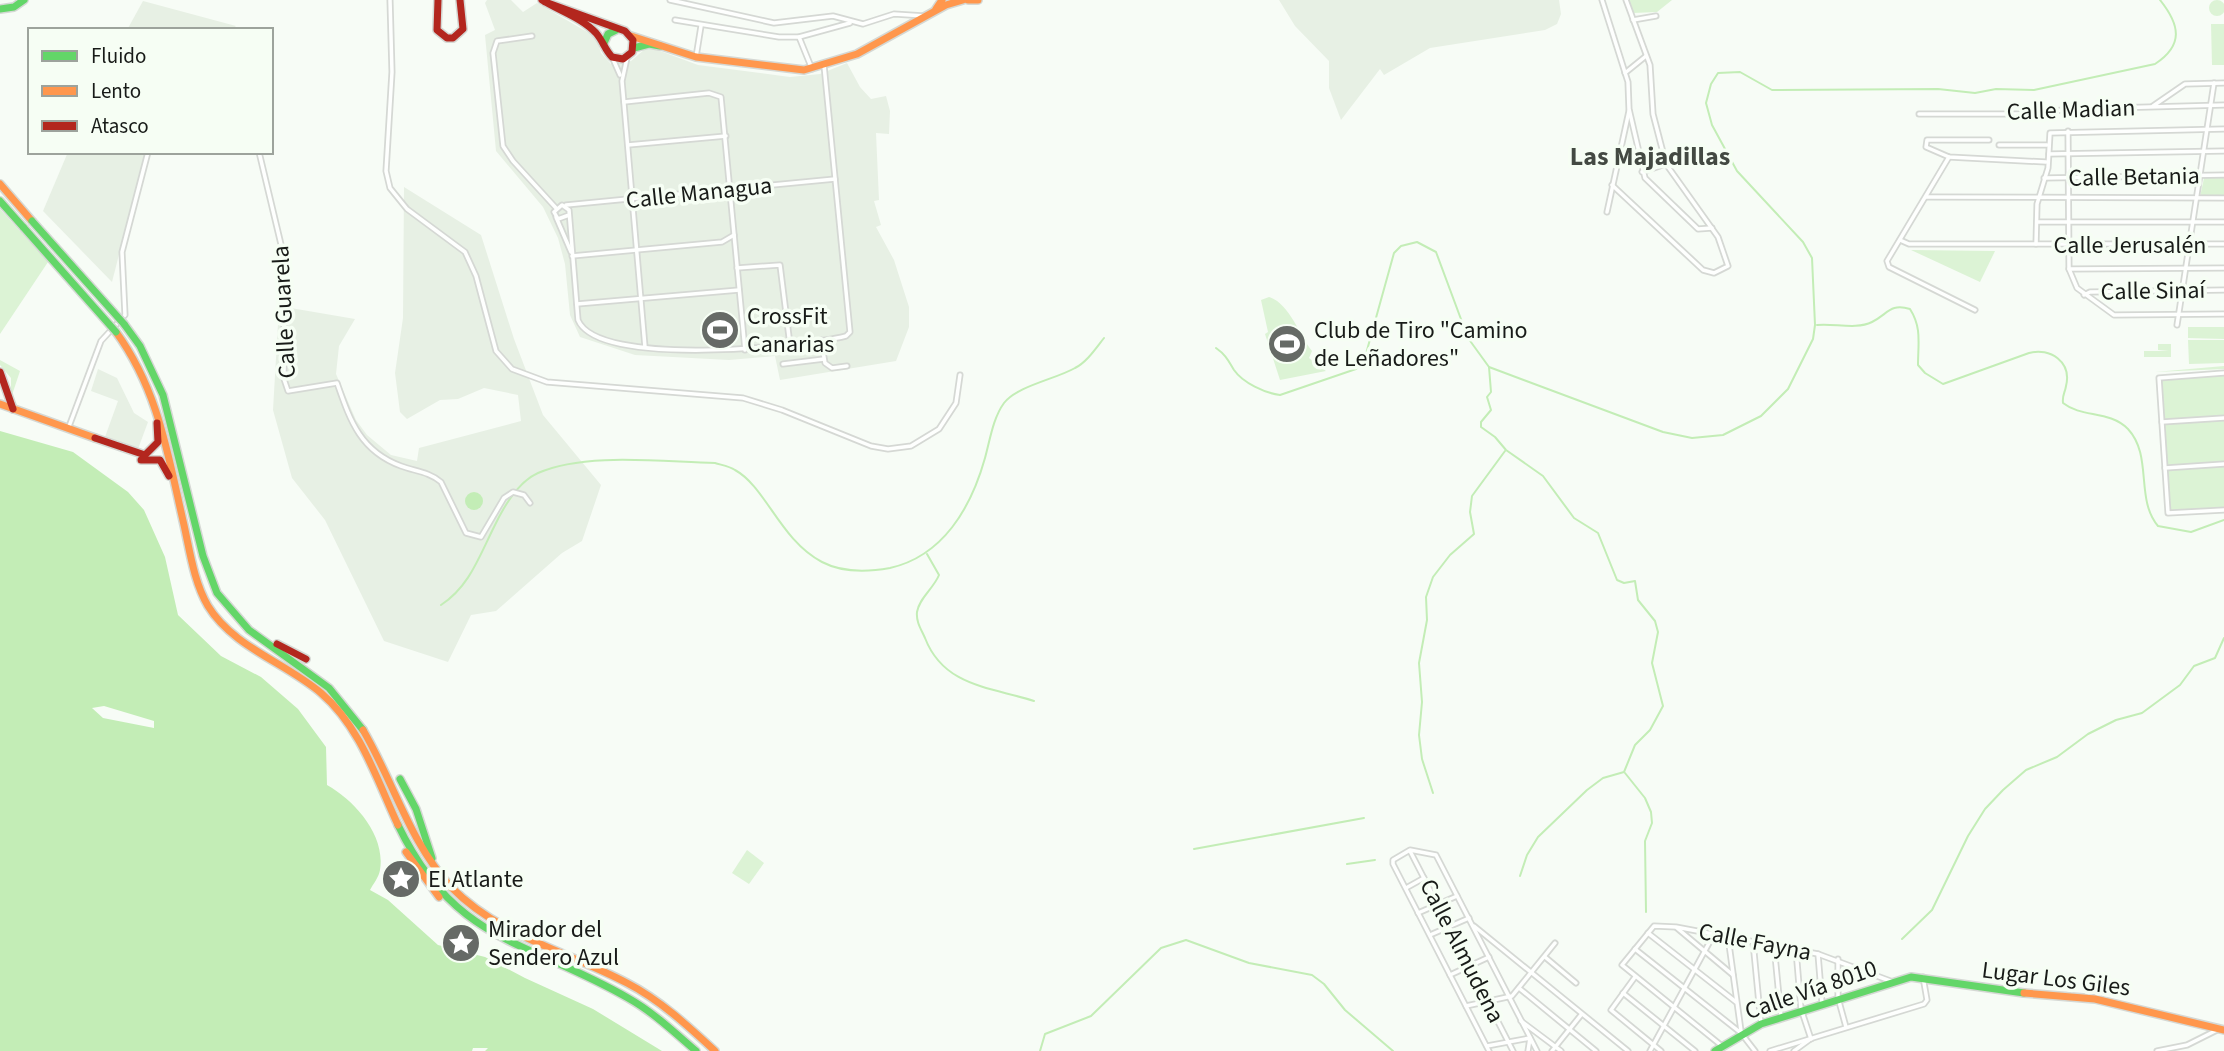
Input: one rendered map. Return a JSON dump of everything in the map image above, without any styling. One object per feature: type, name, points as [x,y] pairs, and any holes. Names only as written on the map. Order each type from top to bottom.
[{"type":"main road","points":[[0,9],[14,8],[24,0]]},
{"type":"main road","points":[[438,0],[437,30],[447,38],[453,38],[459,36],[465,23],[460,0]]},
{"type":"main road","points":[[927,16],[942,0]]},
{"type":"main road","points":[[968,0],[978,0]]},
{"type":"main road","points":[[543,1],[631,36],[696,57],[795,71],[812,69],[872,47],[957,1]]},
{"type":"main road","points":[[543,1],[596,32],[606,52],[613,59],[627,58],[634,48],[649,44],[664,46]]},
{"type":"main road","points":[[604,44],[608,34],[617,29]]},
{"type":"main road","points":[[631,36],[634,48]]},
{"type":"main road","points":[[0,184],[143,348],[159,380],[209,579],[238,621],[307,667],[344,702],[368,739],[420,847],[446,881],[474,908],[509,932],[626,982],[650,996],[715,1051]]},
{"type":"main road","points":[[0,201],[116,331],[136,358],[154,396],[198,584],[213,613],[236,634],[300,674],[337,709],[359,744],[394,821],[423,870],[462,912],[511,944],[641,1005],[695,1051]]},
{"type":"main road","points":[[0,404],[137,455],[148,454],[157,447],[159,436],[156,415],[136,358]]},
{"type":"main road","points":[[0,372],[6,380],[3,391],[5,398],[14,410]]},
{"type":"main road","points":[[95,438],[133,458],[163,461],[176,494]]},
{"type":"main road","points":[[238,621],[306,659]]},
{"type":"main road","points":[[400,779],[416,809],[429,854],[446,881]]},
{"type":"main road","points":[[394,821],[396,834],[412,862],[439,897]]},
{"type":"main road","points":[[464,919],[509,947],[559,967]]},
{"type":"main road","name":"Calle Vía 8010","points":[[1719,1048],[1741,1033],[1801,1009],[1893,982],[1923,977]]},
{"type":"main road","name":"Lugar Los Giles","points":[[1923,977],[1973,988],[2095,999],[2222,1030]]},
{"type":"street","points":[[390,0],[392,59],[386,158],[390,188],[407,209],[465,252],[476,276],[496,351],[512,369],[547,382],[743,398],[782,410],[871,446],[902,449],[922,442],[940,429],[956,403],[960,375]]},
{"type":"street","points":[[670,0],[774,23],[833,16],[849,23]]},
{"type":"street","points":[[1601,0],[1625,73],[1629,109],[1642,172],[1648,183],[1698,229],[1712,228]]},
{"type":"street","points":[[1612,185],[1703,270],[1714,273],[1728,266],[1718,237],[1666,164],[1655,125],[1646,56],[1626,0]]},
{"type":"street","points":[[675,20],[764,37],[799,37],[849,23],[866,24],[894,14],[927,16]]},
{"type":"street","points":[[1633,20],[1656,16]]},
{"type":"street","points":[[696,57],[701,26]]},
{"type":"street","points":[[532,36],[497,41],[493,53],[501,136],[513,161],[556,208],[555,216],[572,255]]},
{"type":"street","points":[[799,37],[812,69]]},
{"type":"street","points":[[1625,73],[1646,56]]},
{"type":"street","points":[[622,81],[627,58]]},
{"type":"street","points":[[613,59],[622,81],[645,347]]},
{"type":"street","points":[[556,208],[566,206],[569,215],[578,320],[588,332],[645,347],[745,350],[846,336],[849,332],[824,65]]},
{"type":"street","points":[[2176,325],[2214,83]]},
{"type":"street","points":[[2152,107],[2185,84],[2224,83]]},
{"type":"street","points":[[624,102],[714,93],[722,99],[745,350]]},
{"type":"street","name":"Calle Madian","points":[[1919,114],[2021,114],[2073,108],[2224,105]]},
{"type":"street","points":[[1607,212],[1629,109]]},
{"type":"street","points":[[2036,245],[2038,199],[2048,168],[2046,162],[2050,133],[2224,129]]},
{"type":"street","points":[[2068,131],[2068,245],[2072,281],[2084,295],[2114,315],[2224,314]]},
{"type":"street","points":[[628,145],[726,136]]},
{"type":"street","points":[[1989,140],[1927,140],[1926,147],[1949,157],[2046,162]]},
{"type":"street","points":[[1999,145],[2048,145]]},
{"type":"street","points":[[2049,154],[2224,151]]},
{"type":"street","points":[[68,429],[101,341],[125,315],[122,252],[147,154]]},
{"type":"street","name":"Calle Guarela","points":[[259,154],[284,257],[284,379],[288,391],[337,383],[356,433],[378,453],[398,466],[441,482],[466,533],[471,536],[481,537],[504,498],[513,492],[524,495],[530,503]]},
{"type":"street","points":[[1949,157],[1887,261],[1889,267],[1975,310]]},
{"type":"street","points":[[1642,172],[1666,164]]},
{"type":"street","name":"Calle Betania","points":[[2044,178],[2224,175]]},
{"type":"street","name":"Calle Managua","points":[[562,205],[835,179]]},
{"type":"street","points":[[1926,197],[2224,198]]},
{"type":"street","points":[[555,216],[563,220],[569,215]]},
{"type":"street","points":[[2037,222],[2224,222]]},
{"type":"street","points":[[572,255],[722,242],[734,235]]},
{"type":"street","name":"Calle Jerusalén","points":[[1900,240],[1909,244],[2224,244]]},
{"type":"street","points":[[737,268],[780,265],[790,345]]},
{"type":"street","points":[[2069,269],[2224,268]]},
{"type":"street","points":[[577,304],[739,290]]},
{"type":"street","name":"Calle Sinaí","points":[[2084,295],[2090,292],[2224,290]]},
{"type":"street","points":[[821,340],[824,359],[832,368],[847,366]]},
{"type":"street","points":[[783,364],[824,359]]},
{"type":"street","points":[[2224,373],[2159,378],[2168,513],[2224,510]]},
{"type":"street","points":[[2162,422],[2224,418]]},
{"type":"street","points":[[2165,468],[2224,464]]},
{"type":"street","points":[[1530,1038],[1488,1049],[1393,860],[1410,850],[1436,855],[1537,1051]]},
{"type":"street","name":"Calle Almudena","points":[[1410,850],[1513,1051]]},
{"type":"street","points":[[1405,888],[1424,878]]},
{"type":"street","points":[[1418,912],[1457,896]]},
{"type":"street","points":[[1430,935],[1469,918]]},
{"type":"street","points":[[1473,924],[1628,1051]]},
{"type":"street","name":"Calle Fayna","points":[[1648,933],[1654,926],[1675,927],[1774,945],[1838,959],[1893,982]]},
{"type":"street","points":[[1675,927],[1733,975]]},
{"type":"street","points":[[1719,1048],[1622,965],[1648,933],[1735,1002]]},
{"type":"street","points":[[1650,1051],[1714,934]]},
{"type":"street","points":[[1728,937],[1741,1033]]},
{"type":"street","points":[[1752,942],[1761,1024]]},
{"type":"street","points":[[1466,1006],[1510,998],[1555,943]]},
{"type":"street","points":[[1774,945],[1781,1017]]},
{"type":"street","points":[[1635,949],[1741,1033],[1755,1051]]},
{"type":"street","points":[[1796,950],[1801,1009],[1811,1039]]},
{"type":"street","points":[[1818,954],[1822,1003]]},
{"type":"street","points":[[1450,975],[1489,957]]},
{"type":"street","points":[[1545,957],[1576,983]]},
{"type":"street","points":[[1838,959],[1838,998],[1846,1027]]},
{"type":"street","points":[[1636,977],[1611,1010],[1661,1051]]},
{"type":"street","points":[[1770,1051],[1924,1004],[1927,1000],[1923,977]]},
{"type":"street","points":[[1519,988],[1595,1051]]},
{"type":"street","points":[[1623,993],[1695,1051]]},
{"type":"street","points":[[1552,1051],[1582,1014]]},
{"type":"street","points":[[1521,1021],[1561,1051]]},
{"type":"street","points":[[2157,1051],[2187,1045],[2222,1030]]},
{"type":"street","points":[[1528,1051],[1530,1038]]},
{"type":"street","points":[[1794,1051],[1811,1039]]},
{"type":"shaded area","points":[[487,0],[511,0],[523,12],[537,3],[596,37],[601,53],[611,64],[631,61],[645,49],[655,49],[698,65],[790,77],[820,74],[847,63],[860,87],[871,99],[886,96],[890,111],[889,134],[876,133],[879,200],[874,201],[881,225],[876,227],[894,260],[909,307],[909,327],[896,361],[780,380],[775,356],[729,360],[635,355],[580,337],[570,315],[565,264],[558,238],[543,207],[496,151],[485,35],[495,30],[485,3]]},
{"type":"shaded area","points":[[1279,0],[1559,0],[1561,14],[1557,24],[1545,30],[1430,48],[1384,75],[1380,69],[1341,120],[1329,88],[1329,61],[1295,26]]},
{"type":"shaded area","points":[[1629,0],[1672,0],[1657,12],[1633,13]]},
{"type":"shaded area","points":[[2214,0],[2220,0],[2225,8],[2223,14],[2214,16],[2209,11],[2209,5]]},
{"type":"shaded area","points":[[143,1],[236,26],[234,28],[128,28]]},
{"type":"shaded area","points":[[2211,24],[2224,24],[2224,65],[2212,65]]},
{"type":"shaded area","points":[[67,154],[144,154],[112,282],[43,211]]},
{"type":"shaded area","points":[[2204,178],[2224,178],[2224,196],[2200,197]]},
{"type":"shaded area","points":[[404,187],[481,235],[514,339],[543,415],[601,485],[582,541],[562,553],[496,611],[471,615],[448,662],[384,641],[325,520],[292,478],[273,410],[279,306],[355,319],[339,346],[336,374],[356,420],[367,435],[391,455],[417,461],[419,448],[521,421],[518,395],[484,388],[458,399],[440,400],[407,419],[400,412],[395,373],[403,318]]},
{"type":"shaded area","points":[[0,209],[48,262],[0,334]]},
{"type":"shaded area","points":[[1911,250],[1995,251],[1980,282]]},
{"type":"shaded area","name":"Club de Tiro \"Camino de Leñadores\"","points":[[1269,297],[1283,306],[1312,351],[1309,358],[1326,371],[1280,380],[1265,334],[1268,332],[1261,300]]},
{"type":"shaded area","points":[[2188,327],[2224,327],[2224,339],[2188,338]]},
{"type":"shaded area","points":[[2188,340],[2224,340],[2224,363],[2189,364]]},
{"type":"shaded area","points":[[2158,344],[2171,344],[2171,357],[2144,357],[2144,351],[2169,351],[2158,350]]},
{"type":"shaded area","points":[[0,360],[20,371],[11,398],[11,378],[0,365]]},
{"type":"shaded area","points":[[2224,366],[2224,369],[2155,372]]},
{"type":"shaded area","points":[[98,369],[117,378],[134,413],[148,422],[138,449],[105,437],[118,401],[91,391]]},
{"type":"shaded area","points":[[2224,373],[2224,510],[2168,513],[2159,378]]},
{"type":"shaded area","points":[[0,431],[73,452],[128,492],[144,510],[165,557],[178,615],[221,656],[261,677],[298,709],[326,747],[327,785],[357,809],[378,844],[380,870],[370,890],[388,900],[438,945],[485,957],[593,1009],[662,1051],[485,1051],[488,1048],[473,1048],[472,1051],[0,1051]],"holes":[[[104,706],[154,721],[154,728],[103,718],[92,708]]]},
{"type":"shaded area","points":[[470,492],[478,492],[483,501],[481,508],[470,510],[465,505],[465,497]]},
{"type":"shaded area","points":[[747,850],[764,863],[749,884],[732,873]]},
{"type":"waterway","points":[[1216,348],[1225,355],[1243,379],[1261,390],[1280,395],[1356,369],[1364,361],[1394,253],[1401,246],[1417,242],[1436,252],[1468,338],[1489,367],[1663,432],[1692,438],[1723,435],[1761,416],[1788,389],[1813,339],[1815,325],[1812,258],[1803,242],[1737,171],[1712,125],[1706,103],[1711,84],[1718,73],[1740,72],[1772,90],[1938,89],[1975,93],[1996,89],[2034,90],[2155,64],[2171,50],[2176,34],[2172,18],[2160,0]]},
{"type":"waterway","points":[[1817,325],[1859,326],[1872,322],[1893,308],[1910,309],[1918,329],[1918,365],[1925,373],[1943,384],[2029,353],[2052,354],[2066,370],[2063,403],[2078,411],[2104,416],[2121,423],[2136,440],[2147,503],[2158,526],[2191,532],[2224,520]]},
{"type":"waterway","points":[[441,605],[451,598],[466,580],[517,489],[538,473],[578,462],[649,460],[715,463],[725,466],[746,478],[795,541],[822,562],[847,570],[864,571],[890,568],[909,562],[940,541],[963,512],[979,477],[994,422],[1004,403],[1018,392],[1079,365],[1104,338]]},
{"type":"waterway","points":[[1489,367],[1491,392],[1487,397],[1491,410],[1481,422],[1481,427],[1495,437],[1506,450],[1543,476],[1574,518],[1598,533],[1617,580],[1624,583],[1635,581],[1638,600],[1655,621],[1658,632],[1652,663],[1663,706],[1650,730],[1635,745],[1624,772],[1603,778],[1587,790],[1538,837],[1527,855],[1520,876]]},
{"type":"waterway","points":[[1433,793],[1422,759],[1419,735],[1422,702],[1419,663],[1427,620],[1426,597],[1433,577],[1450,555],[1474,534],[1470,512],[1472,496],[1505,451]]},
{"type":"waterway","points":[[927,554],[939,575],[918,607],[917,616],[933,654],[944,667],[970,683],[1034,701]]},
{"type":"waterway","points":[[1902,939],[1932,910],[1968,836],[1985,809],[2003,790],[2026,770],[2057,757],[2088,734],[2116,720],[2142,713],[2180,685],[2194,666],[2215,658],[2224,638]]},
{"type":"waterway","points":[[1625,773],[1645,798],[1651,812],[1652,823],[1645,841],[1646,912]]},
{"type":"waterway","points":[[1194,849],[1364,818]]},
{"type":"waterway","points":[[1347,864],[1375,860]]},
{"type":"waterway","points":[[1040,1051],[1045,1034],[1091,1016],[1161,948],[1186,940],[1249,963],[1312,975],[1324,984],[1345,1010],[1393,1051]]},
{"type":"traffic: fast","points":[[0,9],[14,7],[24,0]]},
{"type":"traffic: fast","points":[[604,43],[608,34],[616,30]]},
{"type":"traffic: fast","points":[[634,48],[649,44],[660,46]]},
{"type":"traffic: fast","points":[[0,201],[24,228]]},
{"type":"traffic: fast","points":[[32,221],[124,324]]},
{"type":"traffic: fast","points":[[24,228],[116,332]]},
{"type":"traffic: fast","points":[[124,324],[140,346],[163,395],[203,556],[217,593],[249,630],[329,688],[363,730]]},
{"type":"traffic: fast","points":[[400,779],[416,809],[432,858]]},
{"type":"traffic: fast","points":[[398,825],[420,864],[444,894],[469,917],[526,949],[628,998],[655,1016],[696,1051]]},
{"type":"traffic: fast","points":[[1715,1051],[1761,1024],[1911,977],[2024,993]]},
{"type":"traffic: slow","points":[[936,9],[942,0]]},
{"type":"traffic: slow","points":[[631,36],[696,57],[804,70],[857,54],[946,5],[963,0]]},
{"type":"traffic: slow","points":[[968,0],[978,0]]},
{"type":"traffic: slow","points":[[0,184],[32,221]]},
{"type":"traffic: slow","points":[[116,332],[131,354],[152,401],[167,449],[193,567],[208,606],[231,633],[307,682],[335,706],[357,737],[398,825]]},
{"type":"traffic: slow","points":[[0,404],[95,438]]},
{"type":"traffic: slow","points":[[363,730],[424,851],[451,887],[470,904],[512,931],[604,972],[651,997],[715,1051]]},
{"type":"traffic: slow","points":[[406,852],[439,897]]},
{"type":"traffic: slow","points":[[2024,993],[2095,999],[2224,1030]]},
{"type":"traffic: jam","points":[[438,0],[437,30],[447,38],[453,38],[463,29],[460,0]]},
{"type":"traffic: jam","points":[[542,0],[549,4],[578,19],[590,28],[612,57],[623,59],[632,52],[633,40],[625,31],[545,2]]},
{"type":"traffic: jam","points":[[0,372],[13,409]]},
{"type":"traffic: jam","points":[[95,438],[145,455],[158,442],[157,423]]},
{"type":"traffic: jam","points":[[141,460],[160,460],[169,476]]},
{"type":"traffic: jam","points":[[277,644],[306,659]]},
{"type":"place","name":"CrossFit Canarias","points":[[720,330]]},
{"type":"place","name":"Club de Tiro \"Camino de Leñadores\"","points":[[1287,344]]},
{"type":"place","name":"El Atlante","points":[[401,879]]},
{"type":"place","name":"Mirador del Sendero Azul","points":[[461,943]]},
{"type":"district","name":"Las Majadillas","points":[[1650,156]]}]
